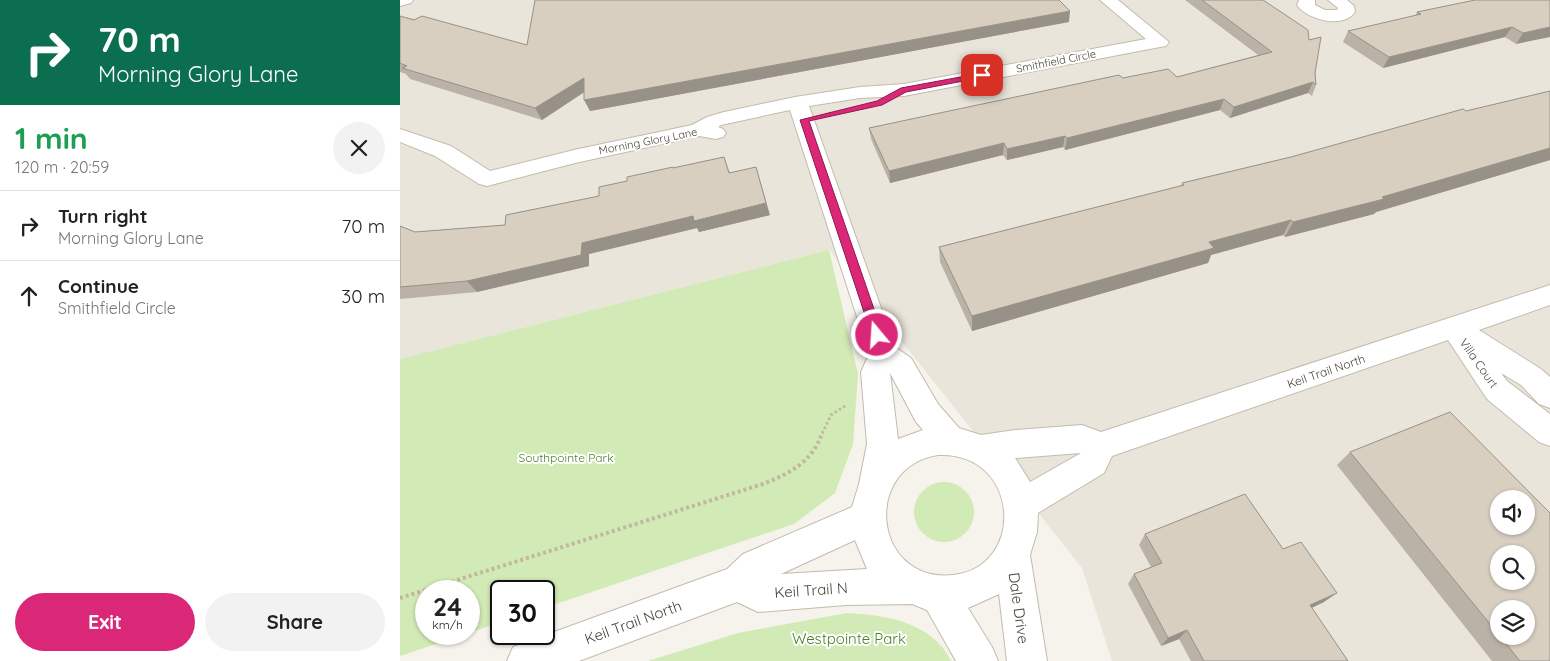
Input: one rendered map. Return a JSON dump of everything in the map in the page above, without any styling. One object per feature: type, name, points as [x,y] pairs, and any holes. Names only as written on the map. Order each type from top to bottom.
[{"type":"street","points":[[400,1],[405,0]]},
{"type":"street","name":"Smithfield Circle","points":[[904,90],[1160,42],[1108,0]]},
{"type":"street","points":[[1307,0],[1305,5],[1308,8],[1319,14],[1333,16],[1347,12],[1348,9],[1345,1]]},
{"type":"street","name":"Morning Glory Lane","points":[[400,135],[443,151],[487,179],[574,157],[700,130],[727,133],[754,130],[801,112],[880,103],[904,90]]},
{"type":"street","points":[[801,112],[883,354],[901,366],[927,413],[967,446],[1001,462],[1015,481],[1023,504],[1022,530],[1012,555],[993,576],[967,589],[924,590]]},
{"type":"street","name":"Keil Trail North","points":[[1101,446],[1550,295]]},
{"type":"street","name":"Villa Court","points":[[1454,328],[1531,377],[1550,394]]},
{"type":"street","name":"Villa Court","points":[[1454,328],[1497,390],[1550,432]]},
{"type":"street","points":[[883,354],[876,372],[883,444],[881,460],[870,502],[869,539],[877,558],[892,574],[924,590],[978,661]]},
{"type":"street","points":[[739,583],[756,567],[870,502],[888,467],[907,452],[929,444],[967,446],[1082,439],[1101,446],[1093,463],[1023,504]]},
{"type":"street","name":"Dale Drive","points":[[1012,555],[1027,661]]},
{"type":"street","name":"Keil Trail North","points":[[527,661],[739,583]]},
{"type":"street","name":"Keil Trail N","points":[[739,583],[758,594],[846,587],[924,590]]},
{"type":"path","points":[[400,598],[764,484],[786,475],[812,453],[826,421],[833,411],[850,405]]},
{"type":"shaded area","points":[[400,0],[1550,0],[1550,661],[1112,661],[1082,568],[829,250],[400,359]]},
{"type":"green space","name":"Southpointe Park","points":[[829,250],[858,374],[853,444],[835,493],[794,524],[555,604],[555,580],[490,580],[490,626],[480,629],[480,580],[415,580],[415,645],[433,645],[400,656],[400,359]]},
{"type":"green space","points":[[944,482],[960,487],[965,491],[969,496],[974,512],[969,528],[965,533],[960,537],[944,542],[928,537],[923,533],[919,528],[914,512],[919,496],[923,491],[928,487]]},
{"type":"green space","name":"Westpointe Park","points":[[847,613],[892,619],[920,629],[943,648],[951,661],[648,661],[738,633]]},
{"type":"building","points":[[535,0],[1059,0],[1070,11],[584,100],[584,78],[535,108],[402,68],[407,66],[400,63],[400,16],[414,20],[422,16],[527,45]]},
{"type":"building","points":[[1202,0],[1263,0],[1308,30],[1309,40],[1321,37],[1315,73],[1316,85],[1313,82],[1234,107],[1224,99],[1067,138],[1065,136],[1007,149],[1004,143],[889,171],[869,128],[1119,75],[1123,78],[1168,69],[1177,77],[1272,52]]},
{"type":"building","points":[[1475,0],[1550,0],[1550,27],[1523,33],[1512,27],[1389,57],[1348,31],[1421,14],[1417,12]]},
{"type":"building","points":[[1550,91],[1550,148],[1382,197],[1384,199],[1293,222],[1291,220],[1209,242],[1214,248],[972,316],[939,247],[1184,185],[1182,183],[1291,157],[1463,109],[1466,111]]},
{"type":"building","points":[[724,157],[729,173],[756,167],[766,203],[694,221],[693,216],[582,243],[581,255],[467,281],[400,287],[400,226],[415,232],[505,225],[506,215],[599,196],[599,187],[627,181],[627,177]]},
{"type":"building","points":[[1450,412],[1527,490],[1490,490],[1490,535],[1535,535],[1535,498],[1550,513],[1550,661],[1520,661],[1507,645],[1535,645],[1535,600],[1490,600],[1490,624],[1350,452]]},
{"type":"building","points":[[1245,494],[1283,549],[1301,542],[1337,593],[1310,605],[1348,661],[1204,661],[1187,630],[1168,638],[1134,574],[1162,563],[1145,534]]},
{"type":"route","points":[[877,335],[804,120],[880,103],[904,90],[982,75]]}]
